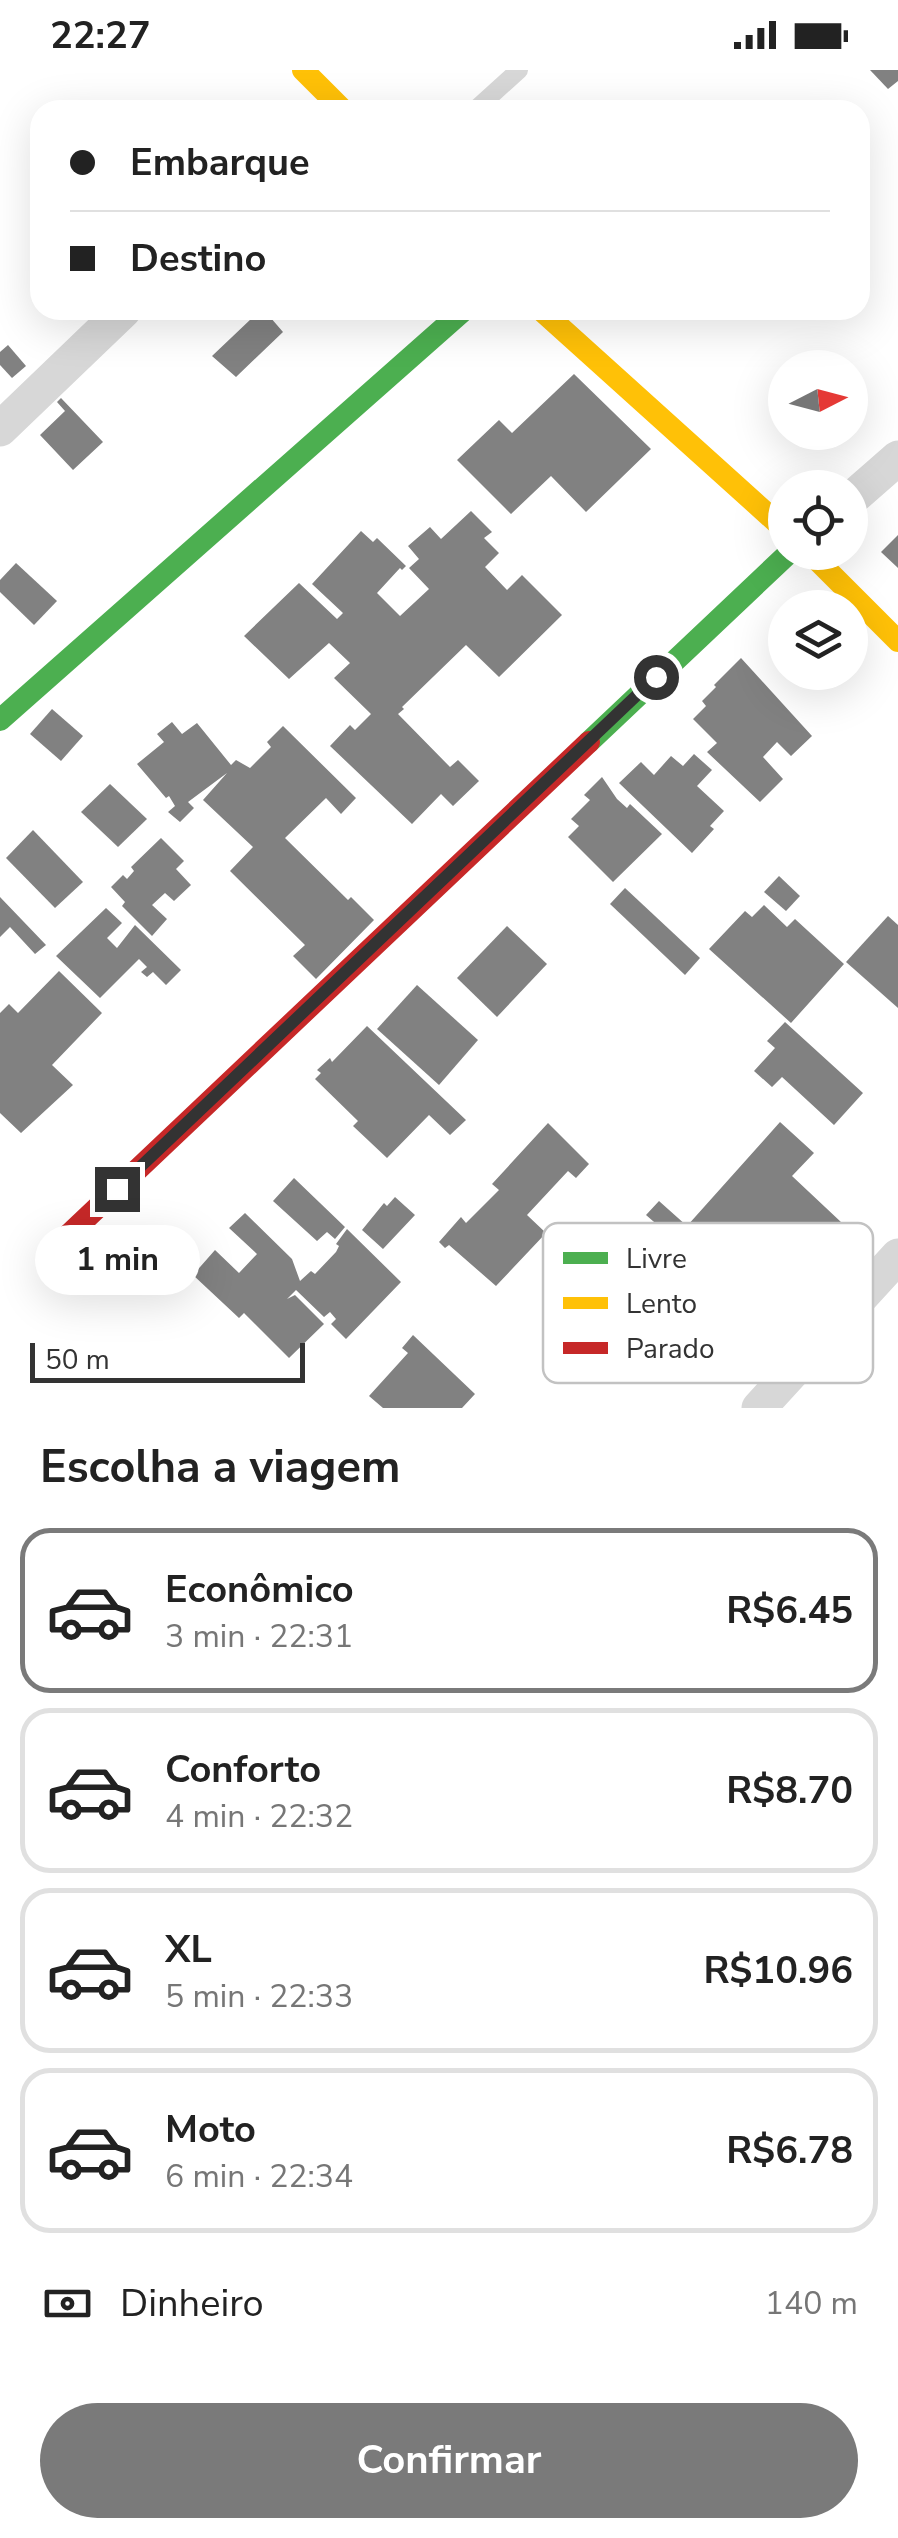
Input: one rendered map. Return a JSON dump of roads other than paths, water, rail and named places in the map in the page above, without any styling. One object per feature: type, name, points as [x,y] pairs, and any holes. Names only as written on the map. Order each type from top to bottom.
[{"type":"street","points":[[303,70],[330,100]]},
{"type":"street","points":[[0,429],[114,320]]},
{"type":"street","points":[[0,720],[453,320]]},
{"type":"street","points":[[552,320],[768,515]]},
{"type":"street","points":[[868,484],[898,458]]},
{"type":"street","points":[[60,1243],[771,570]]},
{"type":"street","points":[[827,570],[898,641]]},
{"type":"street","points":[[873,1283],[898,1256]]},
{"type":"street","points":[[759,1408],[782,1383]]},
{"type":"lane","points":[[486,100],[519,70]]}]
